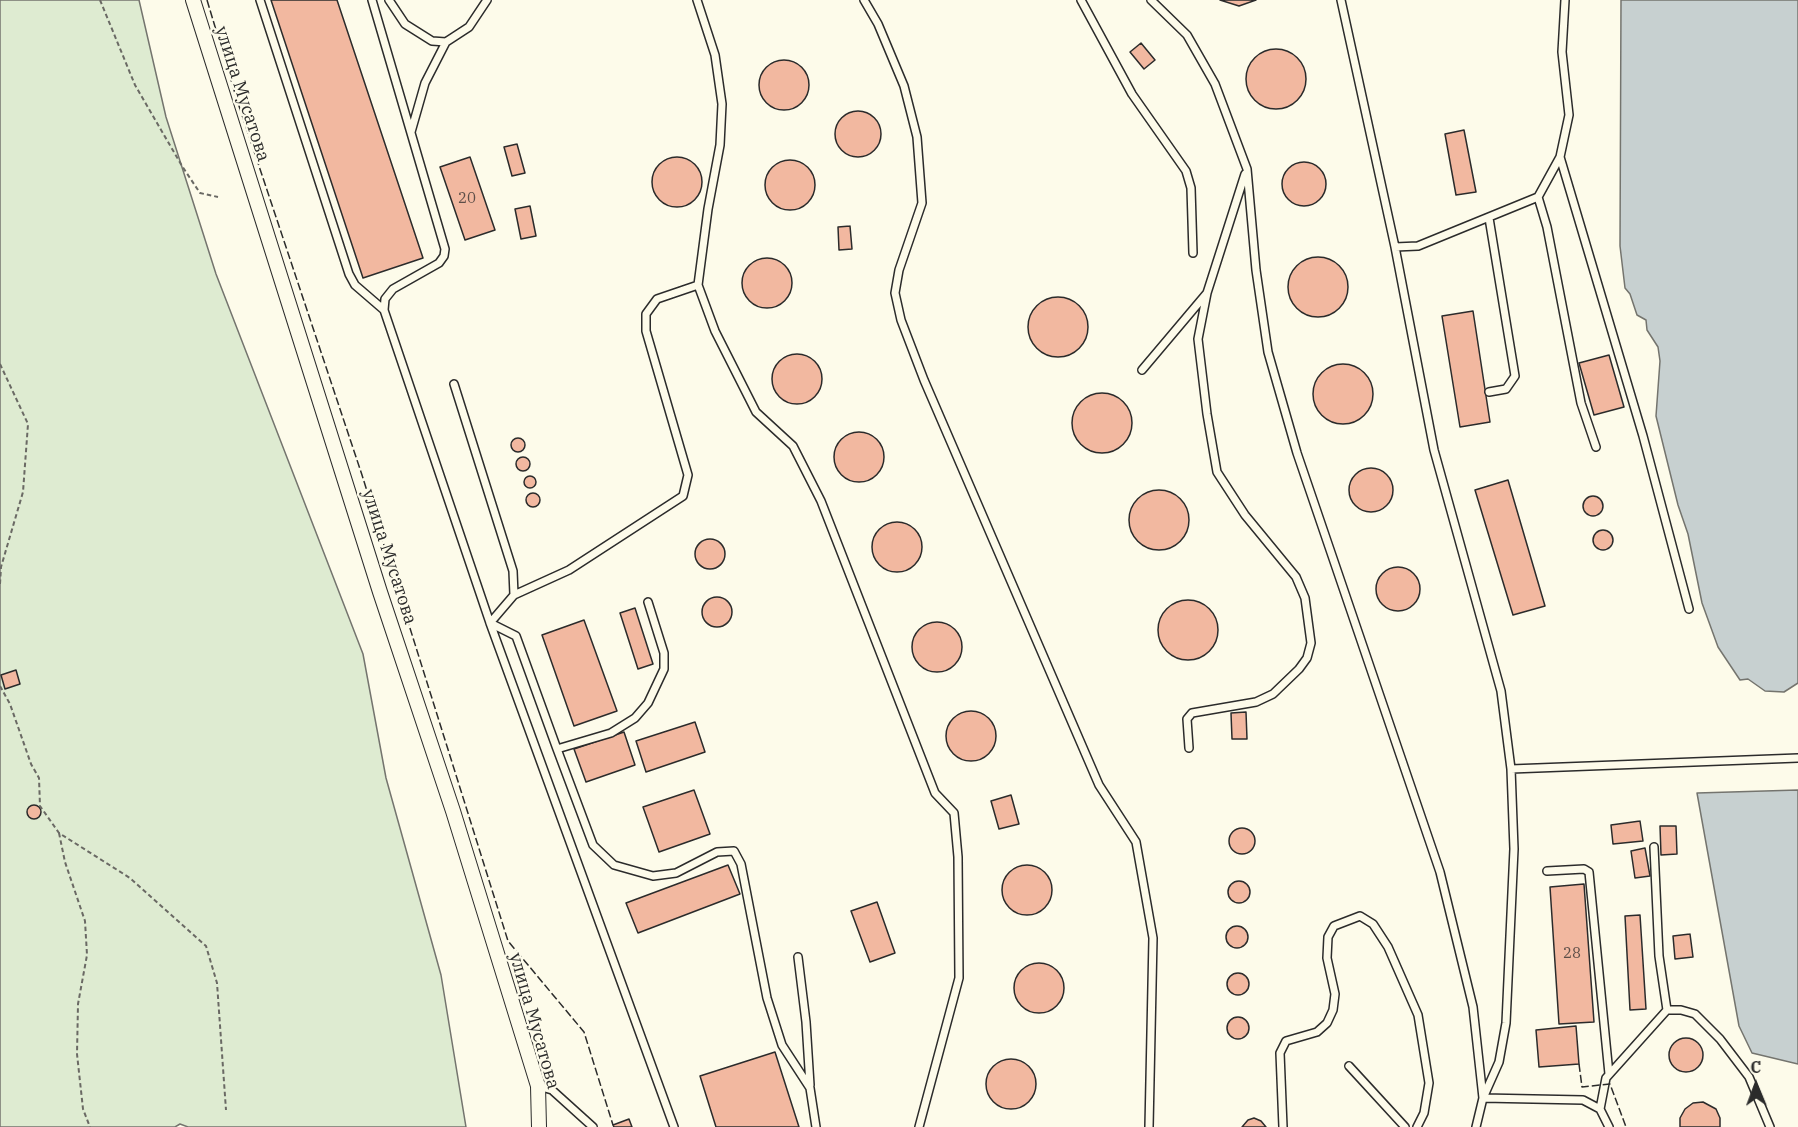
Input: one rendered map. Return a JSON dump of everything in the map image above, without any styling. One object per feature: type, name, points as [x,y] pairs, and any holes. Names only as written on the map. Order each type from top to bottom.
[{"type":"street","name":"улица Мусатова","points":[[193,0],[453,811],[538,1086],[539,1127]]},
{"type":"lane","points":[[260,0],[349,274],[355,285],[384,310]]},
{"type":"lane","points":[[372,0],[445,249],[444,256],[439,263],[393,289],[386,299],[384,310],[490,622],[675,1127]]},
{"type":"lane","points":[[389,0],[405,24],[432,41],[446,42]]},
{"type":"lane","points":[[411,132],[425,83],[446,42],[469,27],[487,0]]},
{"type":"lane","points":[[697,0],[715,55],[722,104],[720,145],[708,209],[698,285],[715,331],[756,412],[793,446],[821,501],[935,793],[954,813],[958,857],[959,978],[919,1127]]},
{"type":"lane","points":[[864,0],[878,24],[904,86],[917,137],[922,203],[899,270],[895,293],[901,320],[929,391],[1099,785],[1136,842],[1153,938],[1149,1127]]},
{"type":"lane","points":[[1081,0],[1132,94],[1186,171],[1191,188],[1192,252]]},
{"type":"lane","points":[[1151,0],[1187,35],[1193,45],[1215,84],[1247,169],[1256,270],[1268,352],[1296,453],[1440,872],[1473,1007],[1483,1098]]},
{"type":"lane","points":[[1341,0],[1395,247],[1434,450],[1501,691],[1511,769],[1514,849],[1506,1023],[1499,1062],[1483,1098],[1476,1127]]},
{"type":"lane","points":[[1395,247],[1418,246],[1538,197],[1560,157],[1569,115],[1562,52],[1566,0]]},
{"type":"lane","points":[[1560,157],[1643,436],[1689,609]]},
{"type":"lane","points":[[1190,748],[1187,719],[1192,713],[1256,702],[1273,694],[1299,669],[1307,658],[1311,643],[1305,598],[1296,577],[1245,515],[1216,472],[1206,414],[1198,339],[1207,293],[1247,169]]},
{"type":"lane","points":[[1538,197],[1547,227],[1581,403],[1596,447]]},
{"type":"lane","points":[[1489,218],[1515,376],[1506,389],[1489,392]]},
{"type":"lane","points":[[490,622],[514,595],[569,570],[683,496],[688,475],[646,331],[646,315],[657,299],[698,285]]},
{"type":"lane","points":[[1142,370],[1207,293]]},
{"type":"lane","points":[[454,384],[513,571],[514,595]]},
{"type":"lane","points":[[557,749],[611,733],[635,718],[648,703],[664,669],[664,661],[648,602]]},
{"type":"lane","points":[[490,622],[516,636],[593,845],[614,865],[653,876],[676,873],[717,852],[734,851],[741,864],[767,998],[782,1045],[810,1088]]},
{"type":"lane","points":[[1511,769],[1798,758]]},
{"type":"lane","points":[[1654,847],[1659,957],[1667,1010]]},
{"type":"lane","points":[[1547,871],[1584,869],[1589,872],[1609,1074]]},
{"type":"lane","points":[[1283,1127],[1280,1053],[1286,1041],[1317,1032],[1327,1023],[1333,1010],[1335,994],[1327,958],[1328,936],[1334,926],[1360,916],[1373,924],[1388,948],[1418,1015],[1429,1083],[1424,1113],[1418,1127]]},
{"type":"lane","points":[[798,957],[806,1022],[810,1088],[816,1127]]},
{"type":"lane","points":[[1600,1109],[1603,1084],[1609,1074],[1667,1010],[1681,1010],[1695,1014],[1719,1039],[1749,1077],[1770,1127]]},
{"type":"lane","points":[[1349,1066],[1405,1127]]},
{"type":"lane","points":[[538,1086],[552,1090],[593,1127]]},
{"type":"lane","points":[[1483,1098],[1574,1098],[1592,1102],[1600,1109],[1609,1127]]},
{"type":"path","points":[[100,0],[135,85],[182,166],[200,193],[218,197]]},
{"type":"path","points":[[0,364],[28,424],[23,492],[1,567],[0,584]]},
{"type":"path","points":[[0,686],[10,704],[31,764],[39,778],[40,806],[58,833],[65,862],[85,921],[87,955],[78,1004],[77,1054],[83,1109],[90,1127]]},
{"type":"path","points":[[58,833],[130,878],[206,946],[217,983],[226,1110]]},
{"type":"green space","points":[[0,0],[139,0],[166,117],[216,274],[363,654],[386,778],[441,975],[466,1127],[188,1127],[180,1124],[175,1127],[0,1127]]},
{"type":"shaded area","points":[[1621,0],[1798,0],[1798,683],[1784,692],[1765,691],[1748,679],[1740,680],[1718,647],[1702,603],[1688,534],[1678,505],[1656,416],[1660,361],[1658,347],[1647,330],[1646,320],[1637,315],[1630,294],[1625,288],[1620,246]]},
{"type":"shaded area","points":[[1798,790],[1798,1064],[1752,1053],[1739,1026],[1697,793]]},
{"type":"building","points":[[271,0],[337,0],[423,258],[363,278]]},
{"type":"building","points":[[1220,0],[1256,0],[1239,6]]},
{"type":"building","points":[[1141,43],[1155,60],[1144,69],[1130,52]]},
{"type":"building","points":[[1276,49],[1293,54],[1301,62],[1306,79],[1301,96],[1293,104],[1276,109],[1259,104],[1251,96],[1246,79],[1251,62],[1259,54]]},
{"type":"building","points":[[784,60],[793,62],[804,71],[809,85],[807,94],[798,105],[784,110],[775,108],[764,99],[759,85],[761,76],[770,65]]},
{"type":"building","points":[[858,111],[874,118],[881,134],[874,150],[858,157],[842,150],[835,134],[842,118]]},
{"type":"building","points":[[1464,130],[1476,192],[1456,195],[1445,134]]},
{"type":"building","points":[[517,144],[525,173],[512,176],[504,147]]},
{"type":"building","points":[[470,157],[495,230],[465,240],[440,167]]},
{"type":"building","points":[[677,157],[691,161],[698,168],[702,182],[698,196],[691,203],[677,207],[663,203],[656,196],[652,182],[656,168],[663,161]]},
{"type":"building","points":[[790,160],[804,164],[811,171],[815,185],[811,199],[804,206],[790,210],[776,206],[769,199],[765,185],[769,171],[776,164]]},
{"type":"building","points":[[1304,162],[1319,169],[1326,184],[1319,199],[1304,206],[1289,199],[1282,184],[1289,169]]},
{"type":"building","points":[[530,206],[536,236],[521,239],[515,209]]},
{"type":"building","points":[[850,226],[852,249],[839,250],[838,227]]},
{"type":"building","points":[[1318,257],[1335,262],[1343,270],[1348,287],[1343,304],[1335,312],[1318,317],[1301,312],[1293,304],[1288,287],[1293,270],[1301,262]]},
{"type":"building","points":[[767,258],[776,260],[787,269],[792,283],[790,292],[781,303],[767,308],[758,306],[747,297],[742,283],[744,274],[753,263]]},
{"type":"building","points":[[1058,297],[1075,302],[1083,310],[1088,327],[1083,344],[1075,352],[1058,357],[1041,352],[1033,344],[1028,327],[1033,310],[1041,302]]},
{"type":"building","points":[[1473,311],[1490,422],[1460,427],[1442,316]]},
{"type":"building","points":[[797,354],[811,358],[818,365],[822,379],[818,393],[811,400],[797,404],[783,400],[776,393],[772,379],[776,365],[783,358]]},
{"type":"building","points":[[1609,355],[1624,407],[1594,415],[1579,363]]},
{"type":"building","points":[[1343,364],[1360,369],[1368,377],[1373,394],[1368,411],[1360,419],[1343,424],[1326,419],[1318,411],[1313,394],[1318,377],[1326,369]]},
{"type":"building","points":[[1102,393],[1119,398],[1127,406],[1132,423],[1127,440],[1119,448],[1102,453],[1085,448],[1077,440],[1072,423],[1077,406],[1085,398]]},
{"type":"building","points":[[859,432],[868,434],[879,443],[884,457],[882,466],[873,477],[859,482],[850,480],[839,471],[834,457],[836,448],[845,437]]},
{"type":"building","points":[[518,438],[523,440],[525,445],[523,450],[518,452],[513,450],[511,445],[513,440]]},
{"type":"building","points":[[523,457],[528,459],[530,464],[528,469],[523,471],[518,469],[516,464],[518,459]]},
{"type":"building","points":[[1371,468],[1386,475],[1393,490],[1386,505],[1371,512],[1356,505],[1349,490],[1356,475]]},
{"type":"building","points":[[532,476],[536,482],[532,488],[528,488],[524,480]]},
{"type":"building","points":[[1508,480],[1545,606],[1513,615],[1475,490]]},
{"type":"building","points":[[1159,490],[1176,495],[1184,503],[1189,520],[1184,537],[1176,545],[1159,550],[1142,545],[1134,537],[1129,520],[1134,503],[1142,495]]},
{"type":"building","points":[[533,493],[538,495],[540,500],[538,505],[533,507],[528,505],[526,500],[528,495]]},
{"type":"building","points":[[1593,496],[1600,499],[1603,506],[1600,513],[1593,516],[1586,513],[1583,506],[1586,499]]},
{"type":"building","points":[[897,522],[906,524],[917,533],[922,547],[920,556],[911,567],[897,572],[888,570],[877,561],[872,547],[874,538],[883,527]]},
{"type":"building","points":[[1603,530],[1610,533],[1613,540],[1610,547],[1603,550],[1596,547],[1593,540],[1596,533]]},
{"type":"building","points":[[710,539],[721,543],[725,554],[721,565],[710,569],[699,565],[695,554],[699,543]]},
{"type":"building","points":[[1398,567],[1413,574],[1420,589],[1413,604],[1398,611],[1383,604],[1376,589],[1383,574]]},
{"type":"building","points":[[717,597],[728,601],[732,612],[728,623],[717,627],[706,623],[702,612],[706,601]]},
{"type":"building","points":[[1188,600],[1205,605],[1213,613],[1218,630],[1213,647],[1205,655],[1188,660],[1171,655],[1163,647],[1158,630],[1163,613],[1171,605]]},
{"type":"building","points":[[635,608],[653,664],[638,669],[620,613]]},
{"type":"building","points":[[584,620],[617,711],[574,726],[542,635]]},
{"type":"building","points":[[937,622],[951,626],[958,633],[962,647],[958,661],[951,668],[937,672],[923,668],[916,661],[912,647],[916,633],[923,626]]},
{"type":"building","points":[[16,670],[20,684],[5,689],[1,675]]},
{"type":"building","points":[[971,711],[980,713],[991,722],[996,736],[994,745],[985,756],[971,761],[962,759],[951,750],[946,736],[948,727],[957,716]]},
{"type":"building","points":[[1246,712],[1247,739],[1232,739],[1231,713]]},
{"type":"building","points":[[695,722],[705,752],[646,772],[636,741]]},
{"type":"building","points":[[624,732],[635,765],[586,782],[574,749]]},
{"type":"building","points":[[694,790],[710,834],[659,852],[643,807]]},
{"type":"building","points":[[1011,795],[1019,824],[999,829],[991,801]]},
{"type":"building","points":[[34,805],[39,807],[41,812],[39,817],[34,819],[29,817],[27,812],[29,807]]},
{"type":"building","points":[[1640,821],[1643,841],[1613,844],[1611,825]]},
{"type":"building","points":[[1660,826],[1676,826],[1677,854],[1661,855]]},
{"type":"building","points":[[1242,828],[1251,832],[1255,841],[1251,850],[1242,854],[1233,850],[1229,841],[1233,832]]},
{"type":"building","points":[[1645,848],[1650,876],[1635,878],[1631,851]]},
{"type":"building","points":[[728,865],[740,894],[638,933],[626,903]]},
{"type":"building","points":[[1027,865],[1036,867],[1047,876],[1052,890],[1050,899],[1041,910],[1027,915],[1018,913],[1007,904],[1002,890],[1004,881],[1013,870]]},
{"type":"building","points":[[1239,881],[1249,888],[1250,892],[1243,902],[1239,903],[1229,896],[1228,892],[1235,882]]},
{"type":"building","points":[[1584,884],[1594,1022],[1559,1024],[1550,887]]},
{"type":"building","points":[[877,902],[895,953],[870,962],[851,911]]},
{"type":"building","points":[[1640,915],[1646,1009],[1630,1010],[1625,916]]},
{"type":"building","points":[[1237,926],[1247,933],[1248,937],[1241,947],[1237,948],[1227,941],[1226,937],[1233,927]]},
{"type":"building","points":[[1690,934],[1693,957],[1675,959],[1673,936]]},
{"type":"building","points":[[1039,963],[1053,967],[1060,974],[1064,988],[1060,1002],[1053,1009],[1039,1013],[1025,1009],[1018,1002],[1014,988],[1018,974],[1025,967]]},
{"type":"building","points":[[1238,973],[1248,980],[1249,984],[1242,994],[1238,995],[1228,988],[1227,984],[1234,974]]},
{"type":"building","points":[[1238,1017],[1248,1024],[1249,1028],[1242,1038],[1238,1039],[1228,1032],[1227,1028],[1234,1018]]},
{"type":"building","points":[[1576,1026],[1579,1064],[1539,1067],[1536,1030]]},
{"type":"building","points":[[1686,1038],[1698,1043],[1703,1055],[1698,1067],[1686,1072],[1674,1067],[1669,1055],[1674,1043]]},
{"type":"building","points":[[775,1052],[799,1127],[716,1127],[700,1076]]},
{"type":"building","points":[[1011,1059],[1025,1063],[1032,1070],[1036,1084],[1032,1098],[1025,1105],[1011,1109],[997,1105],[990,1098],[986,1084],[990,1070],[997,1063]]},
{"type":"building","points":[[1703,1102],[1716,1109],[1720,1118],[1720,1127],[1680,1127],[1680,1118],[1685,1109],[1693,1103]]},
{"type":"building","points":[[1254,1118],[1266,1127],[1242,1127],[1248,1120]]},
{"type":"building","points":[[629,1119],[632,1127],[614,1127],[613,1125]]},
{"type":"fence","points":[[207,0],[237,100],[362,475],[508,941],[584,1032],[613,1125]]},
{"type":"fence","points":[[1579,1064],[1582,1087],[1610,1084],[1626,1127]]}]
